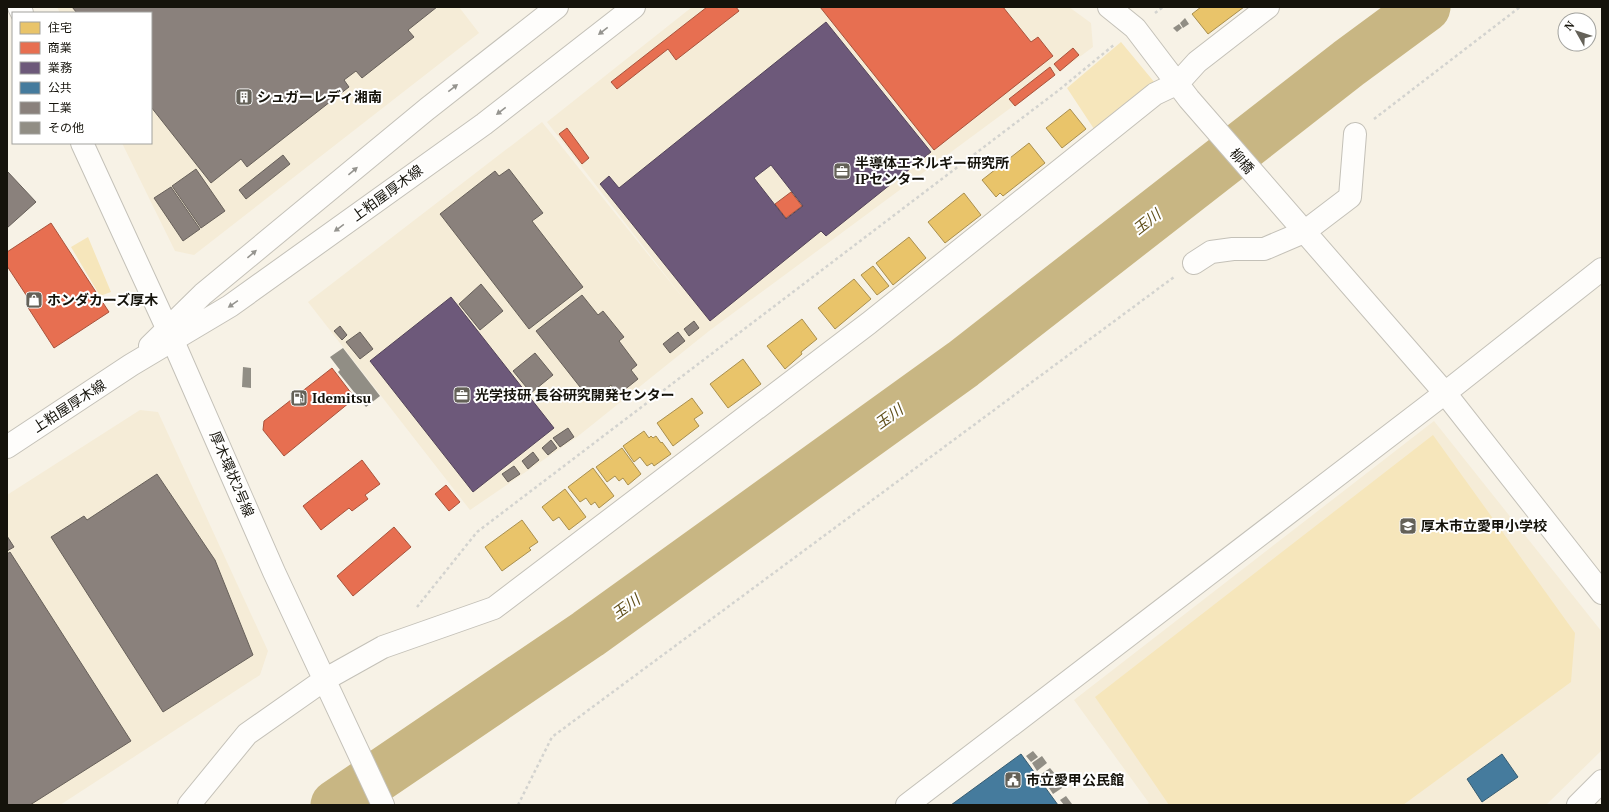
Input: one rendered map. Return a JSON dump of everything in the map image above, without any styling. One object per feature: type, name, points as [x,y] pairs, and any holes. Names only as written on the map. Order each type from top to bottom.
[{"type":"street","name":"上粕屋厚木線","points":[[170,335],[203,294],[421,114],[558,7]]},
{"type":"street","name":"上粕屋厚木線","points":[[7,447],[131,365],[170,335],[230,306],[478,128],[634,7]]},
{"type":"street","name":"柳橋","points":[[1108,7],[1135,28],[1183,91],[1445,393],[1602,593]]},
{"type":"street","points":[[189,805],[247,734],[327,686],[384,647],[494,608],[869,323],[1155,94],[1183,91],[1198,62],[1268,7]]},
{"type":"street","points":[[1194,263],[1211,252],[1233,249],[1264,249],[1350,197],[1355,134]]},
{"type":"street","name":"厚木環状2号線","points":[[82,144],[170,335],[274,572],[383,805]]},
{"type":"street","points":[[907,805],[1445,393],[1602,269]]},
{"type":"street","points":[[1578,805],[1602,781]]},
{"type":"path","points":[[1355,134],[1520,7]]},
{"type":"path","points":[[413,611],[477,532],[1059,90],[1135,28]]},
{"type":"path","points":[[518,805],[552,737],[1194,263]]},
{"type":"shaded area","name":"シュガーレディ湘南","points":[[57,7],[459,7],[479,33],[194,255],[175,251],[122,144],[152,144],[152,12],[60,12]]},
{"type":"shaded area","points":[[692,7],[1069,7],[1091,23],[1093,47],[709,331],[577,437],[470,510],[308,302],[542,122],[687,303],[547,122]]},
{"type":"shaded area","points":[[1121,42],[1155,83],[1096,132],[1067,88]]},
{"type":"shaded area","points":[[88,237],[111,292],[100,296],[71,247]]},
{"type":"shaded area","points":[[140,410],[158,412],[268,651],[260,675],[60,805],[7,805],[7,495]]},
{"type":"shaded area","name":"厚木市立愛甲小学校","points":[[1434,421],[1602,632],[1602,750],[1546,805],[1146,805],[1149,803],[1074,700]]},
{"type":"shaded area","name":"厚木市立愛甲小学校","points":[[1433,435],[1575,633],[1571,682],[1403,805],[1169,805],[1095,697]]},
{"type":"building: 住宅","points":[[1201,7],[1244,7],[1208,34],[1192,14]]},
{"type":"building: 住宅","points":[[1070,109],[1086,129],[1062,148],[1046,128]]},
{"type":"building: 住宅","points":[[1029,143],[1045,163],[1003,196],[1000,193],[996,197],[982,180]]},
{"type":"building: 住宅","points":[[964,193],[981,215],[945,243],[928,222]]},
{"type":"building: 住宅","points":[[909,237],[926,258],[893,285],[876,263]]},
{"type":"building: 住宅","points":[[873,266],[889,286],[877,295],[861,275]]},
{"type":"building: 住宅","points":[[854,279],[871,299],[835,329],[818,308]]},
{"type":"building: 住宅","points":[[802,319],[817,339],[801,352],[802,354],[785,369],[767,346]]},
{"type":"building: 住宅","points":[[743,359],[761,384],[728,408],[710,384]]},
{"type":"building: 住宅","points":[[692,398],[703,413],[694,419],[699,426],[673,446],[657,423]]},
{"type":"building: 住宅","points":[[644,431],[649,438],[651,436],[653,438],[656,436],[671,454],[654,466],[652,463],[647,466],[640,457],[634,462],[623,446]]},
{"type":"building: 住宅","points":[[622,448],[641,474],[628,485],[623,478],[619,481],[615,476],[607,482],[596,467]]},
{"type":"building: 住宅","points":[[593,468],[614,496],[599,508],[595,502],[591,505],[586,498],[580,502],[568,487]]},
{"type":"building: 住宅","points":[[565,489],[586,517],[569,530],[559,517],[553,521],[542,507]]},
{"type":"building: 住宅","points":[[522,520],[538,542],[529,548],[531,550],[502,571],[485,547]]},
{"type":"building: 商業","points":[[707,7],[736,7],[739,11],[676,60],[668,49],[617,89],[611,82]]},
{"type":"building: 商業","points":[[820,7],[1003,7],[1031,42],[1038,37],[1053,56],[934,150]]},
{"type":"building: 商業","points":[[1073,48],[1079,55],[1060,71],[1054,64]]},
{"type":"building: 商業","points":[[1050,67],[1055,75],[1015,106],[1009,99]]},
{"type":"building: 商業","points":[[567,128],[589,158],[582,164],[559,134]]},
{"type":"building: 商業","points":[[791,192],[802,206],[786,218],[775,204]]},
{"type":"building: 商業","points":[[51,223],[109,312],[54,348],[27,306],[32,304],[7,266],[7,252]]},
{"type":"building: 商業","points":[[332,368],[355,398],[284,456],[263,430],[264,421]]},
{"type":"building: 商業","points":[[362,460],[380,484],[365,495],[368,499],[352,511],[349,508],[321,530],[303,506]]},
{"type":"building: 商業","points":[[446,485],[460,502],[449,511],[435,494]]},
{"type":"building: 商業","points":[[394,527],[411,547],[353,596],[337,576]]},
{"type":"building: 業務","name":"半導体エネルギー研究所 IPセンター","points":[[826,22],[931,152],[826,236],[821,231],[710,321],[600,184],[609,176],[619,188]],"holes":[[[771,165],[803,206],[786,219],[754,178]]]},
{"type":"building: 業務","name":"光学技研 長谷研究開発センター","points":[[451,297],[554,428],[473,492],[370,361]]},
{"type":"building: 公共","name":"市立愛甲公民館","points":[[1021,754],[1058,805],[951,805]]},
{"type":"building: 公共","points":[[1502,754],[1518,777],[1482,802],[1467,779]]},
{"type":"building: 工業","name":"シュガーレディ湘南","points":[[72,7],[437,7],[408,30],[414,37],[362,78],[356,71],[344,80],[349,87],[247,167],[241,159],[211,183],[152,108],[152,12],[76,12]]},
{"type":"building: 工業","points":[[283,155],[290,164],[246,199],[239,190]]},
{"type":"building: 工業","points":[[196,169],[225,211],[201,228],[172,186]]},
{"type":"building: 工業","points":[[509,169],[543,213],[532,221],[583,287],[529,329],[440,214],[495,171],[499,176]]},
{"type":"building: 工業","points":[[7,171],[36,202],[7,228]]},
{"type":"building: 工業","points":[[171,187],[200,229],[183,241],[154,198]]},
{"type":"building: 工業","points":[[481,284],[503,311],[480,330],[459,304]]},
{"type":"building: 工業","points":[[582,295],[598,315],[603,311],[624,337],[619,341],[637,365],[631,370],[638,379],[618,395],[611,385],[591,401],[536,331]]},
{"type":"building: 工業","points":[[694,321],[699,328],[689,336],[684,329]]},
{"type":"building: 工業","points":[[340,326],[347,335],[342,340],[334,331]]},
{"type":"building: 工業","points":[[360,332],[373,349],[360,359],[346,342]]},
{"type":"building: 工業","points":[[678,332],[685,341],[670,353],[663,344]]},
{"type":"building: 工業","points":[[535,353],[553,375],[531,393],[513,371]]},
{"type":"building: 工業","points":[[568,428],[574,437],[560,447],[553,438]]},
{"type":"building: 工業","points":[[551,440],[557,448],[548,455],[542,448]]},
{"type":"building: 工業","points":[[533,452],[539,460],[528,469],[522,461]]},
{"type":"building: 工業","points":[[514,466],[520,474],[508,482],[502,474]]},
{"type":"building: 工業","points":[[157,474],[215,560],[253,655],[163,712],[51,537],[84,516],[87,520]]},
{"type":"building: 工業","points":[[7,536],[14,547],[7,551]]},
{"type":"building: 工業","points":[[10,552],[131,741],[30,805],[7,805],[7,554]]},
{"type":"building: その他","points":[[1185,18],[1189,24],[1183,28],[1180,23]]},
{"type":"building: その他","points":[[1179,24],[1182,28],[1177,32],[1173,28]]},
{"type":"building: その他","points":[[343,348],[380,396],[366,407],[338,372],[340,370],[330,357]]},
{"type":"building: その他","points":[[243,367],[251,368],[251,388],[242,387]]},
{"type":"building: その他","points":[[1033,751],[1038,757],[1031,762],[1026,756]]},
{"type":"building: その他","points":[[1042,756],[1047,763],[1037,771],[1032,763]]},
{"type":"building: その他","points":[[1050,768],[1056,775],[1045,782],[1040,775]]},
{"type":"building: その他","points":[[1058,782],[1062,788],[1053,794],[1049,788]]},
{"type":"building: その他","points":[[1066,796],[1072,804],[1064,805],[1060,800]]},
{"type":"waterway","name":"玉川","points":[[336,805],[588,634],[963,364],[1349,63],[1425,7]]},
{"type":"place","name":"シュガーレディ湘南","points":[[244,97]]},
{"type":"place","name":"半導体エネルギー研究所 IPセンター","points":[[842,171]]},
{"type":"place","name":"ホンダカーズ厚木","points":[[34,300]]},
{"type":"place","name":"光学技研 長谷研究開発センター","points":[[462,395]]},
{"type":"place","name":"Idemitsu","points":[[299,398]]},
{"type":"place","name":"厚木市立愛甲小学校","points":[[1408,526]]},
{"type":"place","name":"市立愛甲公民館","points":[[1013,780]]}]
